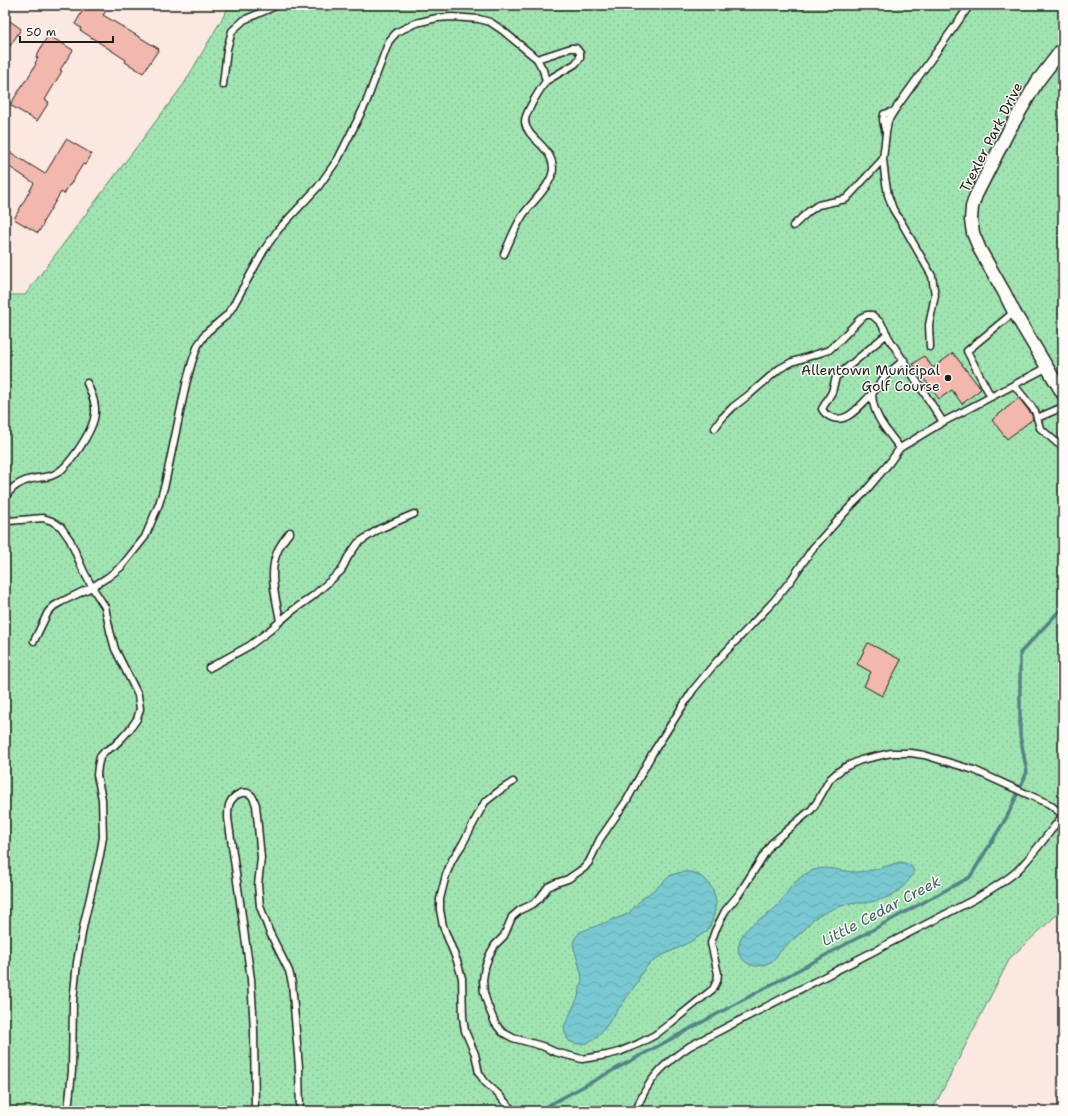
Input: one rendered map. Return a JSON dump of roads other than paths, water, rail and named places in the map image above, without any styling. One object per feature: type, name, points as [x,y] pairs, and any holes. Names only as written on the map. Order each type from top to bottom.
[{"type":"street","name":"Trexler Park Drive","points":[[1063,48],[1037,82],[1008,132],[976,195],[972,207],[971,220],[973,233],[980,250],[1014,312],[1063,394]]},
{"type":"lane","points":[[223,85],[227,49],[232,31],[244,20],[278,5]]},
{"type":"lane","points":[[930,347],[929,324],[935,296],[932,276],[903,224],[893,210],[888,195],[884,177],[883,159],[886,133],[888,122],[894,111],[970,5]]},
{"type":"lane","points":[[34,641],[48,612],[54,606],[108,578],[121,567],[145,537],[159,504],[165,484],[186,384],[198,345],[207,332],[222,319],[233,306],[264,250],[278,230],[318,188],[338,159],[366,102],[389,41],[397,32],[416,23],[436,18],[466,17],[490,22],[537,59],[543,70],[546,81]]},
{"type":"lane","points":[[504,254],[523,215],[551,178],[553,168],[546,148],[529,130],[525,122],[526,115],[546,81],[575,64],[580,58],[580,53],[576,48],[571,48],[537,59]]},
{"type":"lane","points":[[793,226],[818,205],[846,199],[883,159]]},
{"type":"lane","points":[[991,397],[967,350],[1014,312]]},
{"type":"lane","points":[[715,428],[733,407],[779,369],[792,362],[829,350],[862,316],[867,315],[872,315],[882,323],[887,334],[943,422]]},
{"type":"lane","points":[[887,334],[836,377],[832,392],[822,409],[824,413],[836,420],[844,419],[854,412],[872,394],[886,375],[904,360]]},
{"type":"lane","points":[[636,1111],[643,1093],[651,1080],[676,1055],[690,1046],[1002,883],[1031,857],[1063,815],[1049,804],[1012,786],[974,770],[937,758],[900,752],[853,763],[830,779],[811,810],[771,844],[739,894],[725,912],[715,931],[711,943],[718,974],[717,981],[713,989],[655,1035],[619,1052],[582,1059],[513,1038],[502,1032],[495,1023],[488,1006],[484,993],[483,980],[485,967],[495,945],[504,936],[512,917],[520,910],[533,904],[539,899],[548,887],[568,879],[584,868],[589,862],[600,839],[627,800],[652,754],[693,690],[717,661],[774,601],[791,580],[813,548],[863,494],[900,448],[943,422],[1048,367]]},
{"type":"lane","points":[[5,498],[8,493],[22,482],[54,475],[62,470],[70,461],[86,438],[96,414],[95,403],[87,383]]},
{"type":"lane","points":[[1014,385],[1035,411],[1040,428],[1056,443],[1063,446]]},
{"type":"lane","points":[[872,394],[872,402],[875,412],[900,448]]},
{"type":"lane","points":[[1037,418],[1063,407]]},
{"type":"lane","points":[[5,514],[9,521],[43,518],[52,521],[61,527],[70,540],[92,587],[106,607],[110,632],[115,649],[138,695],[140,709],[137,719],[130,730],[105,751],[100,757],[98,766],[97,775],[102,800],[103,837],[77,962],[73,1002],[72,1071],[68,1111]]},
{"type":"lane","points":[[209,668],[249,646],[313,596],[341,571],[348,557],[358,543],[379,529],[414,514]]},
{"type":"lane","points":[[280,621],[274,587],[274,565],[279,548],[290,532]]},
{"type":"lane","points":[[513,1111],[484,1082],[479,1073],[475,1054],[465,1031],[463,1017],[464,1000],[462,978],[443,926],[440,910],[440,899],[446,875],[452,860],[462,845],[485,802],[514,782]]},
{"type":"lane","points":[[255,1111],[254,1030],[251,979],[228,818],[229,804],[235,796],[241,793],[247,793],[253,797],[256,805],[261,858],[258,885],[260,906],[269,931],[289,971],[292,983],[299,1067],[300,1111]]},
{"type":"water","points":[[900,862],[910,865],[914,873],[904,886],[892,895],[872,902],[852,903],[841,906],[818,916],[812,920],[805,929],[773,960],[768,963],[755,966],[748,964],[740,956],[739,946],[741,938],[748,928],[774,909],[791,887],[807,873],[824,868],[862,872]]},
{"type":"water","points":[[682,872],[692,872],[700,876],[706,880],[712,888],[716,904],[712,922],[707,931],[690,942],[659,957],[648,965],[605,1028],[595,1038],[587,1043],[577,1044],[569,1041],[564,1027],[578,997],[582,980],[573,944],[575,938],[580,932],[628,914],[643,898],[671,875]]},
{"type":"waterway","name":"Little Cedar Creek","points":[[538,1111],[970,877],[1008,815],[1027,772],[1020,735],[1020,653],[1063,607]]},
{"type":"place","name":"Allentown Municipal Golf Course","points":[[948,378]]}]
